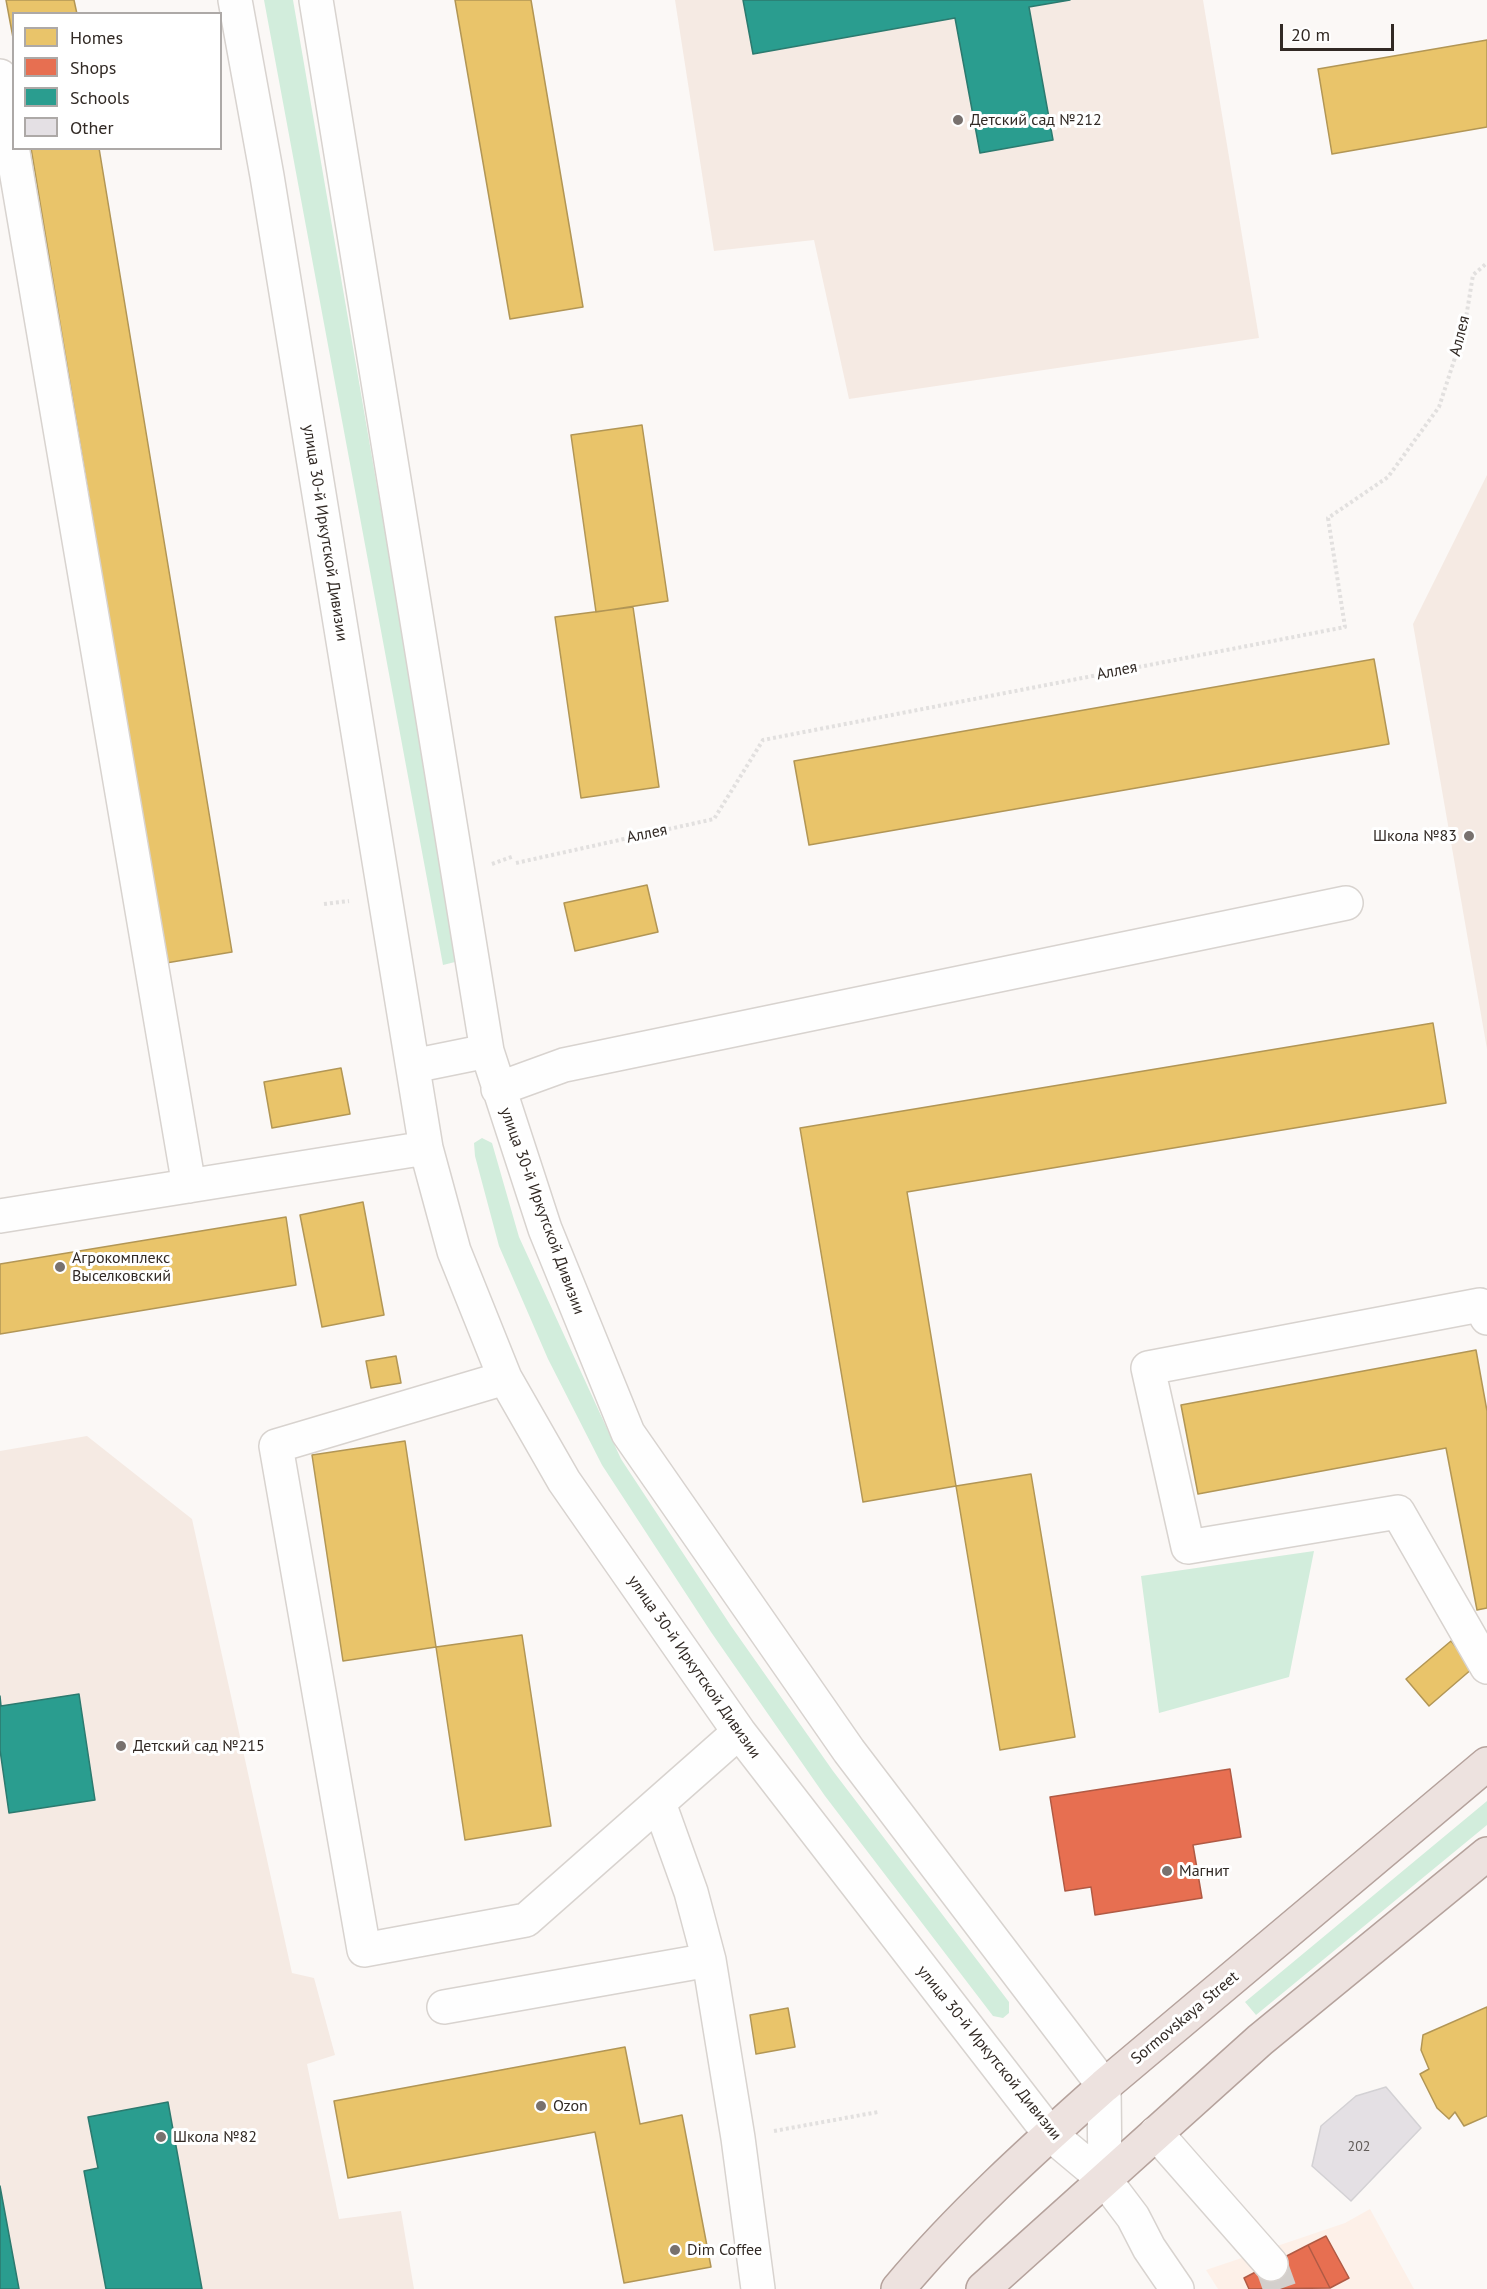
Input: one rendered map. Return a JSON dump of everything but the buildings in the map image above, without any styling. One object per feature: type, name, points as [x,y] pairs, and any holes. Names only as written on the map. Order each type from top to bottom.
[{"type":"main road","name":"Sormovskaya Street","points":[[898,2289],[921,2262],[1050,2134],[1487,1764]]},
{"type":"main road","points":[[983,2289],[1260,2040],[1487,1854]]},
{"type":"street","name":"улица 30-й Иркутской Дивизии","points":[[235,0],[267,176],[426,1148],[454,1251],[505,1378],[564,1481],[739,1732],[1050,2134],[1104,2180],[1133,2217],[1149,2248],[1177,2289]]},
{"type":"street","name":"улица 30-й Иркутской Дивизии","points":[[316,0],[487,1051],[546,1228],[628,1433],[849,1751],[1104,2086]]},
{"type":"street","points":[[0,76],[12,146]]},
{"type":"street","points":[[13,150],[189,1186]]},
{"type":"street","points":[[498,1089],[576,1063],[1346,903]]},
{"type":"street","points":[[413,1066],[487,1051]]},
{"type":"street","points":[[0,1216],[426,1148]]},
{"type":"street","points":[[1487,1318],[1480,1305],[1148,1368],[1188,1547],[1398,1512],[1487,1666]]},
{"type":"street","points":[[505,1378],[276,1446],[364,1950],[526,1920],[739,1732]]},
{"type":"street","points":[[659,1803],[692,1892],[709,1960],[738,2138],[758,2289]]},
{"type":"street","points":[[444,2007],[709,1960]]},
{"type":"street","points":[[1104,2086],[1104,2180]]},
{"type":"street","points":[[1156,2133],[1271,2264]]},
{"type":"path","name":"Аллея","points":[[516,863],[714,819],[763,740],[1345,627],[1328,518],[1388,477],[1439,407],[1464,330],[1473,275],[1487,263]]},
{"type":"path","points":[[738,2138],[878,2112]]},
{"type":"shaded area","name":"Детский сад №212","points":[[675,0],[1203,0],[1259,338],[849,399],[814,240],[714,251]]},
{"type":"shaded area","name":"Школа №83","points":[[1487,475],[1487,1049],[1413,624]]},
{"type":"shaded area","points":[[87,1436],[192,1519],[292,1973],[314,1978],[335,2055],[307,2064],[339,2219],[401,2211],[414,2289],[0,2289],[0,1451]]},
{"type":"shaded area","points":[[1370,2209],[1414,2289],[1218,2289],[1206,2270],[1345,2223]]},
{"type":"green space","points":[[264,0],[293,0],[459,961],[443,965]]},
{"type":"green space","points":[[482,1138],[492,1143],[519,1237],[621,1459],[731,1626],[833,1771],[1009,2002],[1009,2013],[1003,2018],[993,2016],[825,1796],[711,1632],[602,1465],[548,1359],[499,1246],[475,1156],[474,1143]]},
{"type":"green space","points":[[1314,1551],[1289,1677],[1159,1713],[1141,1576]]},
{"type":"green space","points":[[1487,1801],[1487,1825],[1256,2015],[1245,2002]]},
{"type":"tunnel","points":[[1271,2264],[1280,2289]]},
{"type":"place","name":"Детский сад №212","points":[[958,120]]},
{"type":"place","name":"Школа №83","points":[[1469,836]]},
{"type":"place","name":"Агрокомплекс Выселковский","points":[[60,1267]]},
{"type":"place","name":"Детский сад №215","points":[[121,1746]]},
{"type":"place","name":"Магнит","points":[[1167,1871]]},
{"type":"place","name":"Ozon","points":[[541,2106]]},
{"type":"place","name":"Школа №82","points":[[161,2137]]},
{"type":"place","name":"Dim Coffee","points":[[675,2250]]}]
